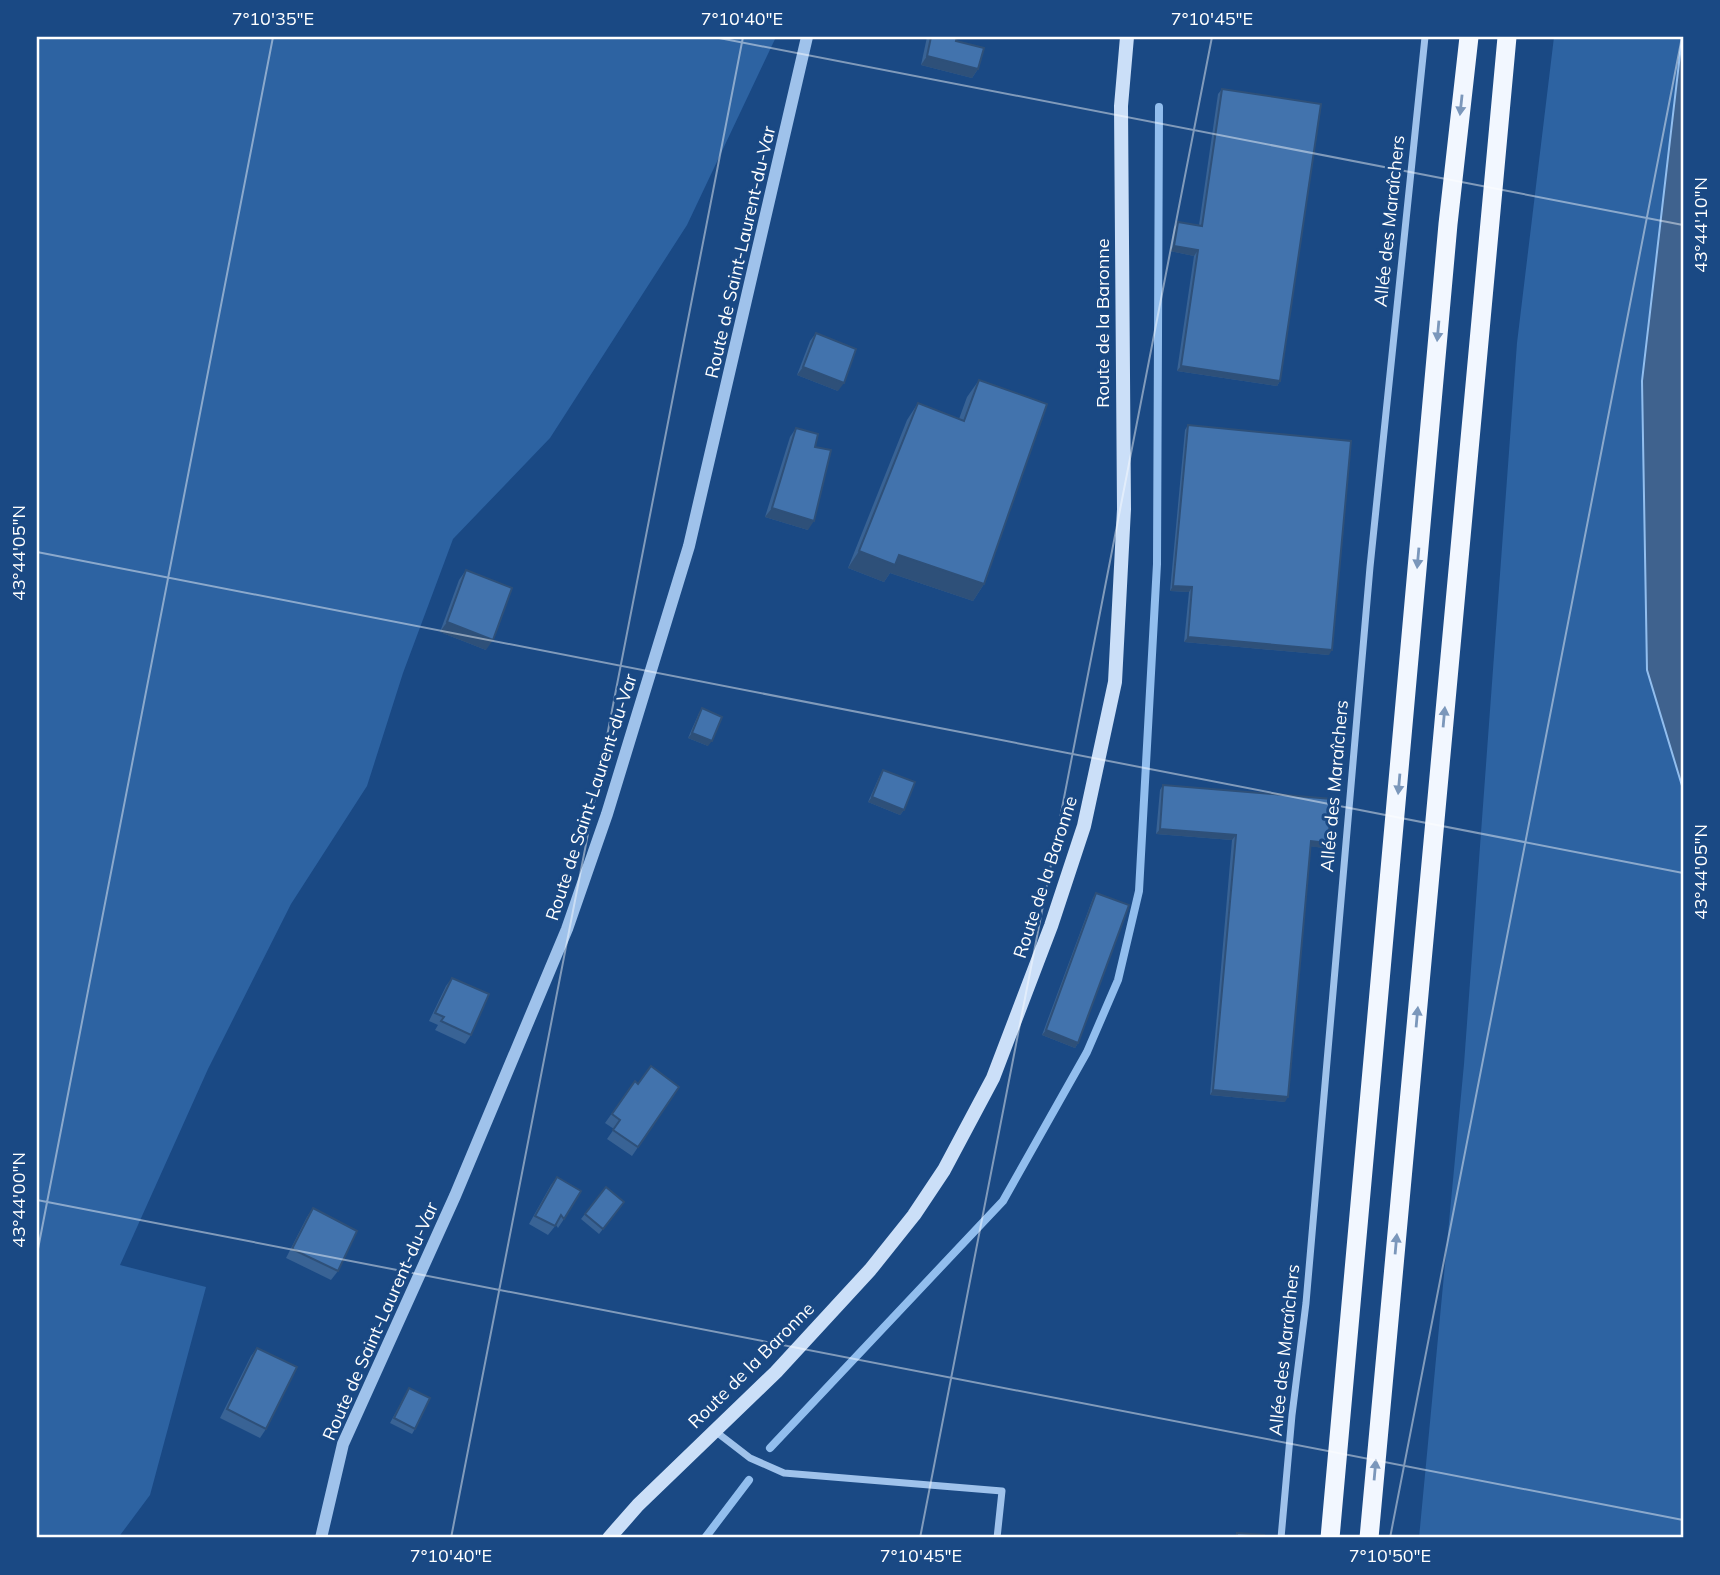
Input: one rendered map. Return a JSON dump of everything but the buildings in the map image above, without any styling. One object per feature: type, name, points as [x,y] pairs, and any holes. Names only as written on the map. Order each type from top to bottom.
[{"type":"highway","points":[[1330,1538],[1444,264],[1469,37]]},
{"type":"highway","points":[[1369,1538],[1507,37]]},
{"type":"main road","name":"Route de la Baronne","points":[[609,1538],[638,1505],[776,1372],[870,1270],[914,1215],[972,1122],[1008,1045],[1084,826],[1115,682],[1119,609],[1124,509],[1121,106],[1127,37]]},
{"type":"street","name":"Route de Saint-Laurent-du-Var","points":[[321,1538],[343,1444],[455,1196],[562,942],[607,814],[688,546],[807,37]]},
{"type":"street","name":"Allée des Maraîchers","points":[[1281,1538],[1306,1303],[1368,581],[1425,37]]},
{"type":"street","points":[[715,1430],[750,1458],[784,1473],[1002,1491],[997,1538]]},
{"type":"shaded area","points":[[37,37],[776,37],[687,225],[550,438],[453,539],[403,673],[367,786],[291,904],[208,1069],[120,1265],[206,1287],[150,1495],[118,1538],[37,1538]]},
{"type":"shaded area","points":[[1554,37],[1682,37],[1642,381],[1647,670],[1683,789],[1683,1538],[1419,1538],[1464,1064],[1517,343]]},
{"type":"shaded area","points":[[1682,37],[1683,789],[1647,670],[1642,381]]},
{"type":"waterway","points":[[770,1448],[1003,1201],[1087,1052],[1118,980],[1139,891],[1157,564],[1159,107]]},
{"type":"waterway","points":[[705,1538],[749,1480]]}]
